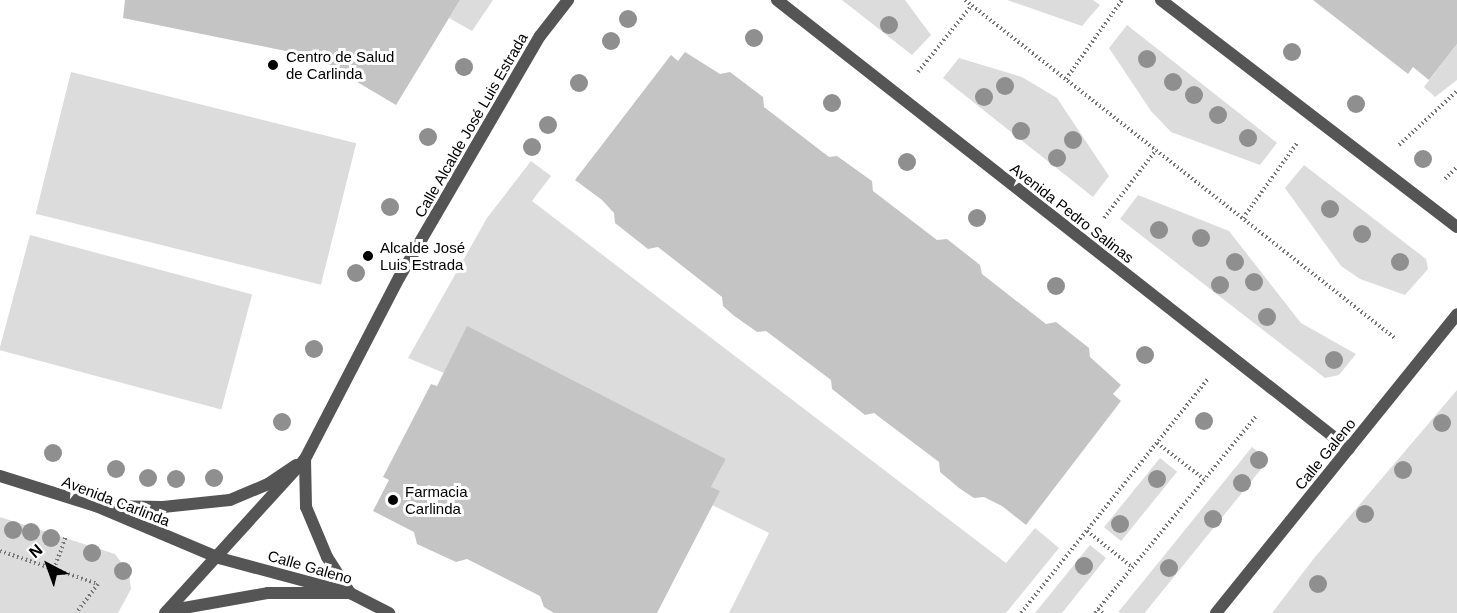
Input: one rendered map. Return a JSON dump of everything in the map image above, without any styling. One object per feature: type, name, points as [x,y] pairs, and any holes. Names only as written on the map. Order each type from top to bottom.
[{"type":"street","name":"Calle Alcalde José Luis Estrada","points":[[166,612],[219,558],[305,459],[399,278],[540,36],[568,0]]},
{"type":"street","name":"Avenida Pedro Salinas","points":[[777,0],[1349,449]]},
{"type":"street","points":[[1161,0],[1457,227]]},
{"type":"street","name":"Calle Galeno","points":[[1216,613],[1457,314]]},
{"type":"street","name":"Calle Alcalde José Luis Estrada","points":[[96,506],[163,507],[230,500],[268,484],[305,459]]},
{"type":"street","name":"Calle Alcalde José Luis Estrada","points":[[305,459],[306,507],[327,557],[350,593]]},
{"type":"street","name":"Avenida Carlinda","points":[[0,476],[96,506],[219,558]]},
{"type":"street","name":"Calle Galeno","points":[[219,558],[350,593],[389,613]]},
{"type":"street","points":[[166,612],[268,593],[350,593]]},
{"type":"path","points":[[966,0],[1380,325]]},
{"type":"path","points":[[1066,79],[1122,0]]},
{"type":"path","points":[[898,95],[972,5]]},
{"type":"path","points":[[1376,166],[1456,94]]},
{"type":"path","points":[[1243,218],[1313,117]]},
{"type":"path","points":[[1085,242],[1156,150]]},
{"type":"path","points":[[1021,613],[1227,355]]},
{"type":"path","points":[[1103,613],[1096,611],[1239,436]]},
{"type":"path","points":[[1157,443],[1204,479]]},
{"type":"path","points":[[1087,531],[1132,567]]},
{"type":"path","points":[[54,569],[66,536]]},
{"type":"path","points":[[0,551],[98,584],[76,613]]},
{"type":"shaded area","points":[[460,0],[493,0],[472,31],[449,18]]},
{"type":"shaded area","points":[[842,0],[905,0],[931,35],[912,55]]},
{"type":"shaded area","points":[[1007,0],[1093,0],[1100,5],[1082,26]]},
{"type":"shaded area","points":[[1127,25],[1277,143],[1260,165],[1171,132],[1151,111],[1109,48]]},
{"type":"shaded area","points":[[1457,44],[1457,80],[1435,97],[1424,87]]},
{"type":"shaded area","points":[[959,58],[1022,77],[1057,98],[1109,176],[1093,197],[943,78]]},
{"type":"shaded area","points":[[71,72],[356,143],[321,285],[36,214]]},
{"type":"shaded area","points":[[531,161],[551,176],[532,201],[1006,563],[1035,528],[1059,548],[1006,613],[729,613],[769,533],[712,505],[711,487],[726,459],[467,327],[444,373],[408,358],[487,218]]},
{"type":"shaded area","points":[[1304,165],[1426,259],[1428,269],[1405,295],[1360,279],[1341,266],[1285,188]]},
{"type":"shaded area","points":[[1138,195],[1229,231],[1301,323],[1356,354],[1339,375],[1325,378],[1120,219]]},
{"type":"shaded area","points":[[30,235],[252,295],[221,409],[0,350]]},
{"type":"shaded area","points":[[1457,390],[1457,613],[1272,613],[1315,557]]},
{"type":"shaded area","points":[[1252,447],[1268,460],[1145,613],[1119,612]]},
{"type":"shaded area","points":[[1160,458],[1177,472],[1121,541],[1104,527]]},
{"type":"shaded area","points":[[0,517],[115,554],[129,573],[131,589],[118,613],[0,613]]},
{"type":"shaded area","points":[[1090,545],[1106,558],[1062,613],[1035,613]]},
{"type":"building","points":[[125,0],[460,0],[396,105],[315,57],[123,18]]},
{"type":"building","points":[[1313,0],[1457,0],[1457,44],[1429,80],[1413,67],[1408,74]]},
{"type":"building","points":[[685,52],[720,74],[730,72],[763,97],[764,107],[829,157],[837,156],[872,181],[873,191],[937,240],[947,239],[980,265],[982,274],[1046,324],[1056,322],[1089,348],[1090,357],[1121,385],[1113,394],[1121,401],[1026,525],[1002,506],[984,497],[974,498],[959,488],[940,472],[939,462],[874,413],[865,415],[832,389],[831,380],[766,331],[757,332],[733,315],[723,306],[722,297],[658,247],[648,249],[615,223],[614,213],[602,200],[575,180],[671,55],[678,61]]},
{"type":"building","points":[[467,326],[726,459],[711,487],[720,491],[657,613],[554,613],[544,607],[540,596],[467,559],[456,562],[417,544],[414,532],[373,511],[389,480],[383,477],[431,384],[437,386]]},
{"type":"place","name":"Centro de Salud de Carlinda","points":[[273,65]]},
{"type":"place","name":"Alcalde José Luis Estrada","points":[[368,256]]},
{"type":"place","name":"Farmacia Carlinda","points":[[393,500]]}]
